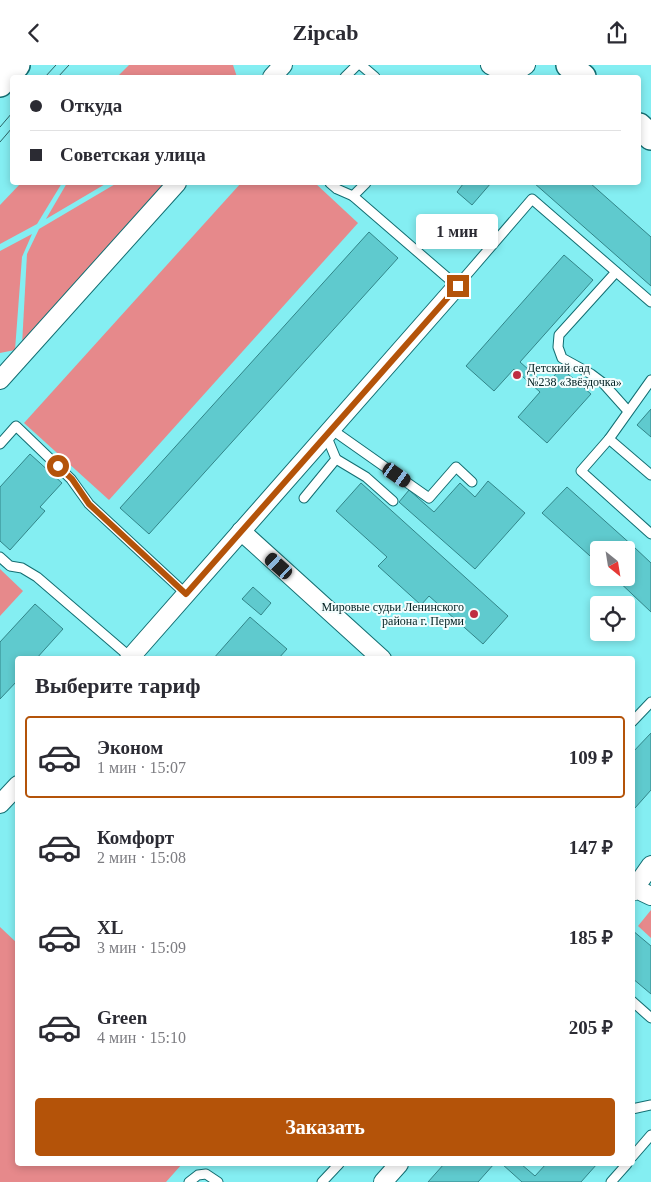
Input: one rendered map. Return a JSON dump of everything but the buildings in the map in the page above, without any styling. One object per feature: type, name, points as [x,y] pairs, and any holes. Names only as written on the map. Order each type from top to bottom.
[{"type":"main road","points":[[0,84],[17,65]]},
{"type":"main road","points":[[569,65],[581,75]]},
{"type":"main road","points":[[641,129],[651,137]]},
{"type":"street","points":[[274,75],[283,65]]},
{"type":"street","points":[[490,65],[504,73],[519,71],[526,65]]},
{"type":"street","points":[[0,379],[175,185]]},
{"type":"street","points":[[132,656],[458,286]]},
{"type":"street","points":[[241,531],[379,656]]},
{"type":"street","points":[[0,804],[15,788]]},
{"type":"street","points":[[638,891],[651,865]]},
{"type":"street","points":[[383,1182],[397,1166]]},
{"type":"lane","points":[[347,75],[356,65]]},
{"type":"lane","points":[[361,65],[373,75]]},
{"type":"lane","points":[[332,185],[353,196],[458,286],[532,199],[651,302]]},
{"type":"lane","points":[[353,196],[364,185]]},
{"type":"lane","points":[[616,272],[559,335],[558,347],[562,358],[597,378],[628,411]]},
{"type":"lane","points":[[651,380],[609,439],[581,471],[651,535]]},
{"type":"lane","points":[[0,444],[16,426],[72,479],[89,504],[186,594]]},
{"type":"lane","points":[[328,432],[336,459],[366,477],[392,501]]},
{"type":"lane","points":[[328,432],[429,498],[456,467],[472,482]]},
{"type":"lane","points":[[609,439],[651,475]]},
{"type":"lane","points":[[304,498],[336,459]]},
{"type":"lane","points":[[0,557],[10,566],[22,569],[37,577],[128,656]]},
{"type":"lane","points":[[635,719],[651,702]]},
{"type":"lane","points":[[635,1004],[651,1017]]},
{"type":"lane","points":[[635,1108],[651,1105]]},
{"type":"lane","points":[[635,1154],[651,1135]]},
{"type":"lane","points":[[322,1182],[337,1166]]},
{"type":"lane","points":[[611,1182],[625,1166]]},
{"type":"lane","points":[[189,1182],[198,1175],[206,1174],[218,1182]]},
{"type":"shaded area","points":[[129,65],[233,65],[236,75],[119,75]]},
{"type":"shaded area","points":[[19,185],[61,185],[37,224],[0,244],[0,205]]},
{"type":"shaded area","points":[[66,185],[104,185],[46,219]]},
{"type":"shaded area","points":[[114,185],[166,185],[22,345],[27,254],[39,229]]},
{"type":"shaded area","points":[[239,185],[317,185],[358,223],[109,500],[24,423]]},
{"type":"shaded area","points":[[32,234],[22,257],[15,350],[0,353],[0,251]]},
{"type":"shaded area","points":[[0,569],[23,591],[0,616]]},
{"type":"shaded area","points":[[651,910],[651,938],[638,926]]},
{"type":"shaded area","points":[[0,927],[15,941],[15,1166],[180,1166],[166,1182],[0,1182]]},
{"type":"tram line","points":[[47,75],[56,65]]},
{"type":"tram line","points":[[60,75],[69,65]]},
{"type":"tram line","points":[[0,127],[10,115]]},
{"type":"tram line","points":[[0,142],[10,130]]},
{"type":"place","name":"Детский сад №238 «Звёздочка»","points":[[517,375]]},
{"type":"place","name":"Мировые судьи Ленинского района г. Перми","points":[[474,614]]},
{"type":"route","points":[[58,466],[72,479],[89,504],[186,594],[458,286]]}]
